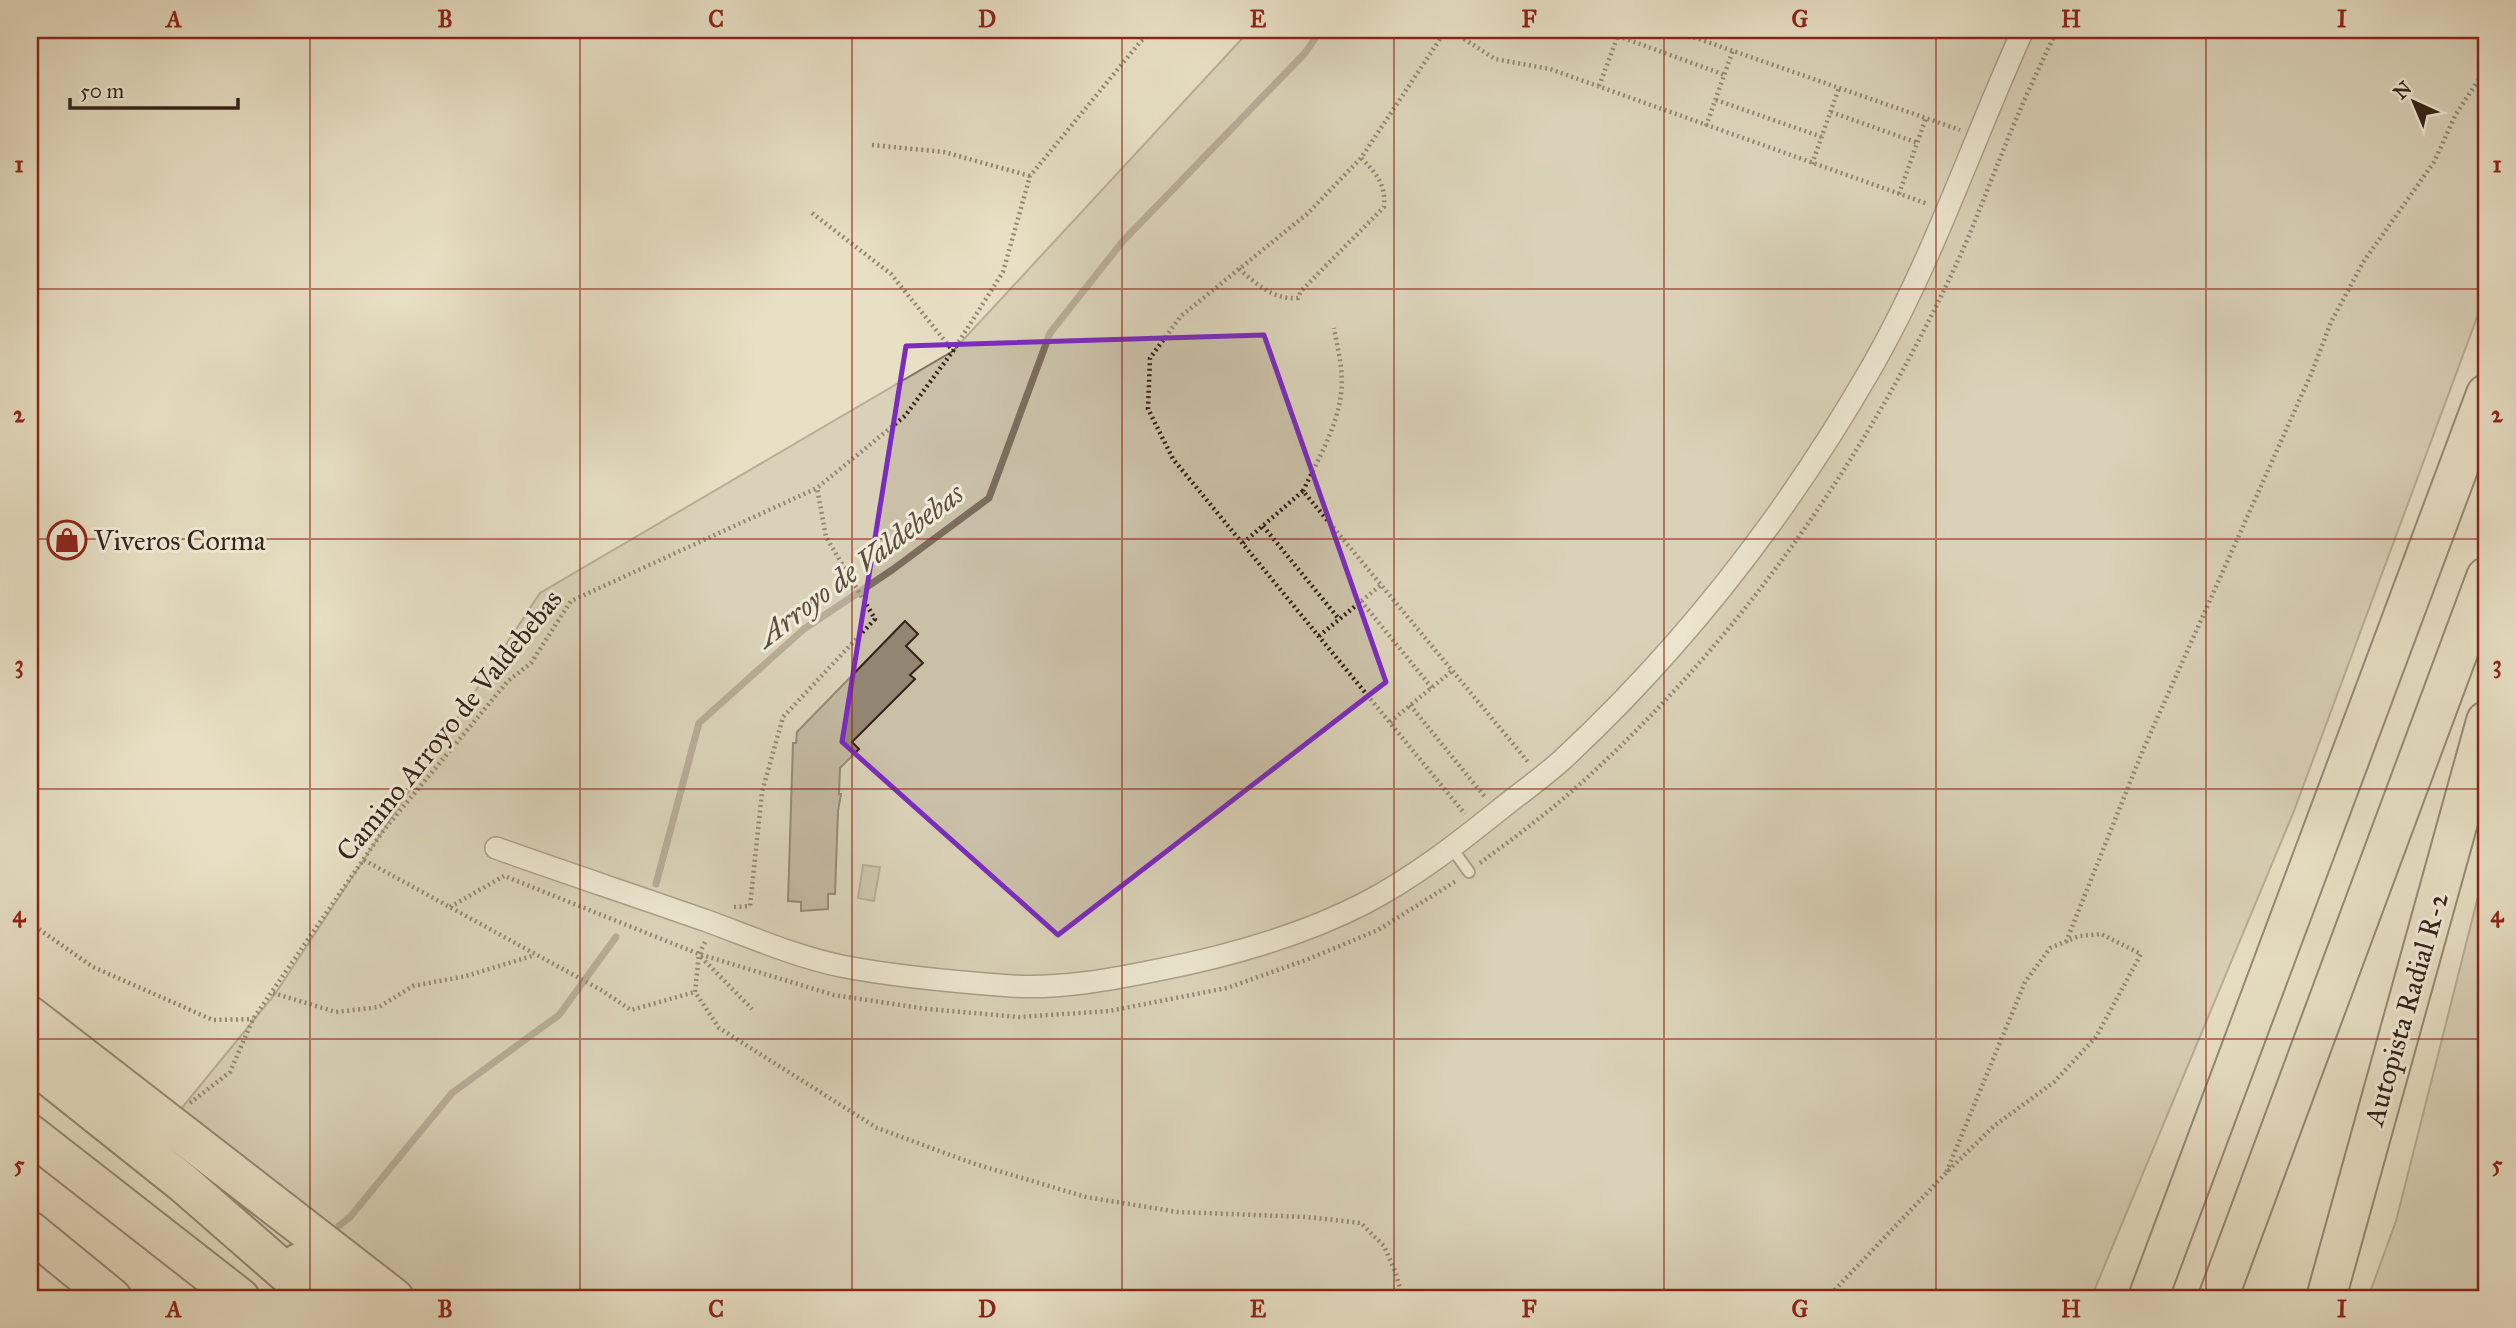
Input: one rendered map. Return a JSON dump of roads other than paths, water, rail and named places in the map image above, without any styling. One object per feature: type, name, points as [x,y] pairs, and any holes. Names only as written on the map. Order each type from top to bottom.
[{"type":"highway","points":[[2148,1298],[2486,394]]},
{"type":"highway","points":[[2218,1298],[2486,576]]},
{"type":"highway","name":"Autopista Radial R-2","points":[[2326,1298],[2486,720]]},
{"type":"highway","points":[[2129,1298],[2258,967],[2278,946]]},
{"type":"highway","points":[[30,1016],[394,1298]]},
{"type":"highway","points":[[30,1061],[183,1183],[315,1298]]},
{"type":"highway","points":[[30,1134],[240,1298]]},
{"type":"highway","points":[[183,1183],[349,1298]]},
{"type":"highway","points":[[30,1231],[112,1298]]},
{"type":"street","points":[[496,848],[770,946],[841,966],[931,979],[1019,986],[1105,980],[1219,958],[1296,932],[1364,903],[1424,867],[1559,762],[1657,665],[1743,562],[1790,497],[1874,363],[1946,211],[2023,30]]},
{"type":"lane","points":[[1451,847],[1469,872]]},
{"type":"waterway","name":"Arroyo de Valdebebas","points":[[656,884],[699,723],[804,629],[892,570],[989,498],[1050,333],[1123,241],[1305,53],[1321,30]]},
{"type":"waterway","name":"Arroyo de Valdebebas","points":[[339,1226],[350,1217],[452,1093],[559,1015],[616,937]]},
{"type":"place","name":"Viveros Corma","points":[[67,540]]}]
